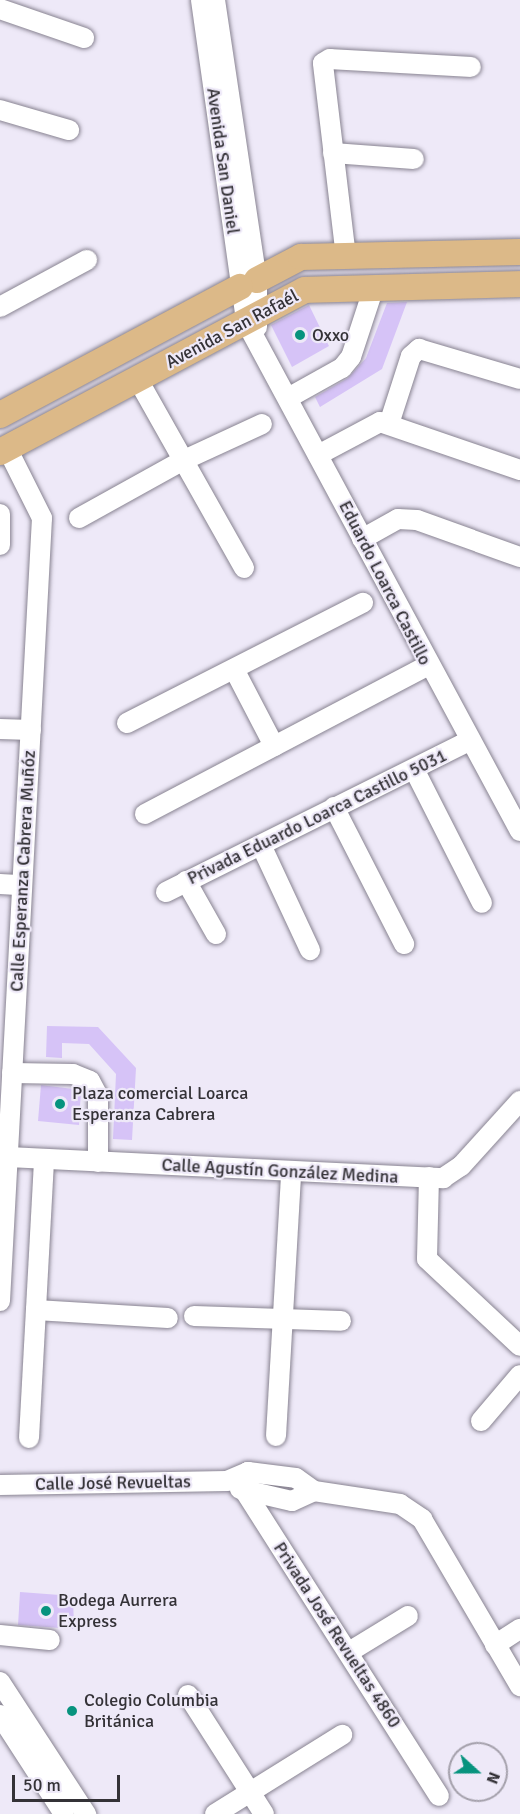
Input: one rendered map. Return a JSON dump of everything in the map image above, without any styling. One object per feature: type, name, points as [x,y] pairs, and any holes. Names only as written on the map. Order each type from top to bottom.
[{"type":"main road","name":"Avenida San Rafaél","points":[[0,416],[301,257],[520,252]]},
{"type":"main road","name":"Avenida San Rafaél","points":[[4,450],[137,378],[254,322],[305,290],[520,284]]},
{"type":"street","name":"Avenida San Daniel","points":[[201,0],[254,322]]},
{"type":"street","name":"Avenida San Daniel","points":[[215,0],[248,284]]},
{"type":"street","points":[[0,9],[84,38]]},
{"type":"street","points":[[346,257],[322,63],[330,59],[471,67]]},
{"type":"street","points":[[0,110],[69,130]]},
{"type":"street","points":[[333,153],[414,159]]},
{"type":"street","points":[[3,299],[87,260]]},
{"type":"street","points":[[288,398],[342,368],[351,357],[374,287]]},
{"type":"street","name":"Eduardo Loarca Castillo","points":[[254,322],[288,398],[427,666],[520,831]]},
{"type":"street","points":[[389,424],[411,356],[419,349],[520,379]]},
{"type":"street","points":[[137,378],[244,568]]},
{"type":"street","points":[[318,455],[380,422],[520,470]]},
{"type":"street","points":[[79,518],[182,461],[262,424]]},
{"type":"street","name":"Calle Esperanza Cabrera Muñóz","points":[[0,1301],[5,1168],[42,518],[4,450]]},
{"type":"street","points":[[0,514],[0,545]]},
{"type":"street","points":[[362,539],[398,519],[417,520],[520,557]]},
{"type":"street","points":[[127,723],[363,603]]},
{"type":"street","points":[[145,814],[427,666]]},
{"type":"street","points":[[234,669],[274,746]]},
{"type":"street","points":[[0,729],[31,730]]},
{"type":"street","name":"Privada Eduardo Loarca Castillo 5031","points":[[166,892],[469,741]]},
{"type":"street","points":[[414,769],[482,903]]},
{"type":"street","points":[[334,807],[404,944]]},
{"type":"street","points":[[261,845],[310,950]]},
{"type":"street","points":[[186,881],[216,934]]},
{"type":"street","points":[[0,884],[22,885]]},
{"type":"street","points":[[12,1073],[74,1074],[90,1081],[98,1096],[98,1162]]},
{"type":"street","name":"Calle Agustín González Medina","points":[[5,1168],[44,1159],[291,1172],[449,1176],[520,1101]]},
{"type":"street","points":[[29,1438],[44,1159]]},
{"type":"street","points":[[276,1436],[291,1172]]},
{"type":"street","points":[[429,1177],[427,1259],[520,1346]]},
{"type":"street","points":[[36,1310],[168,1318]]},
{"type":"street","points":[[194,1316],[342,1321]]},
{"type":"street","points":[[481,1421],[520,1374]]},
{"type":"street","points":[[246,1493],[249,1472]]},
{"type":"street","name":"Calle José Revueltas","points":[[0,1485],[226,1480],[249,1472],[296,1478],[314,1491],[400,1504],[422,1519],[495,1645]]},
{"type":"street","name":"Calle José Revueltas","points":[[226,1480],[246,1493],[292,1501],[314,1491]]},
{"type":"street","name":"Privada José Revueltas 4860","points":[[246,1493],[439,1796]]},
{"type":"street","points":[[349,1652],[408,1616]]},
{"type":"street","points":[[520,1629],[495,1645],[520,1686]]},
{"type":"street","points":[[0,1635],[50,1640]]},
{"type":"street","points":[[0,1682],[86,1814]]},
{"type":"street","points":[[188,1695],[264,1814]]},
{"type":"street","points":[[0,1715],[64,1814]]},
{"type":"street","points":[[215,1814],[342,1735]]},
{"type":"building","points":[[407,302],[382,369],[320,407],[315,397],[348,378],[366,358],[387,303]]},
{"type":"building","name":"Oxxo","points":[[309,305],[329,346],[292,367],[271,325]]},
{"type":"building","points":[[47,1026],[98,1027],[136,1068],[132,1140],[113,1139],[116,1074],[89,1044],[62,1043],[62,1058],[46,1057]]},
{"type":"building","name":"Plaza comercial Loarca Esperanza Cabrera","points":[[41,1085],[81,1090],[79,1125],[38,1121]]},
{"type":"building","name":"Bodega Aurrera Express","points":[[20,1592],[73,1596],[74,1629],[18,1625]]},
{"type":"place","name":"Oxxo","points":[[300,335]]},
{"type":"place","name":"Plaza comercial Loarca Esperanza Cabrera","points":[[60,1104]]},
{"type":"place","name":"Bodega Aurrera Express","points":[[46,1611]]},
{"type":"place","name":"Colegio Columbia Británica","points":[[72,1711]]}]
